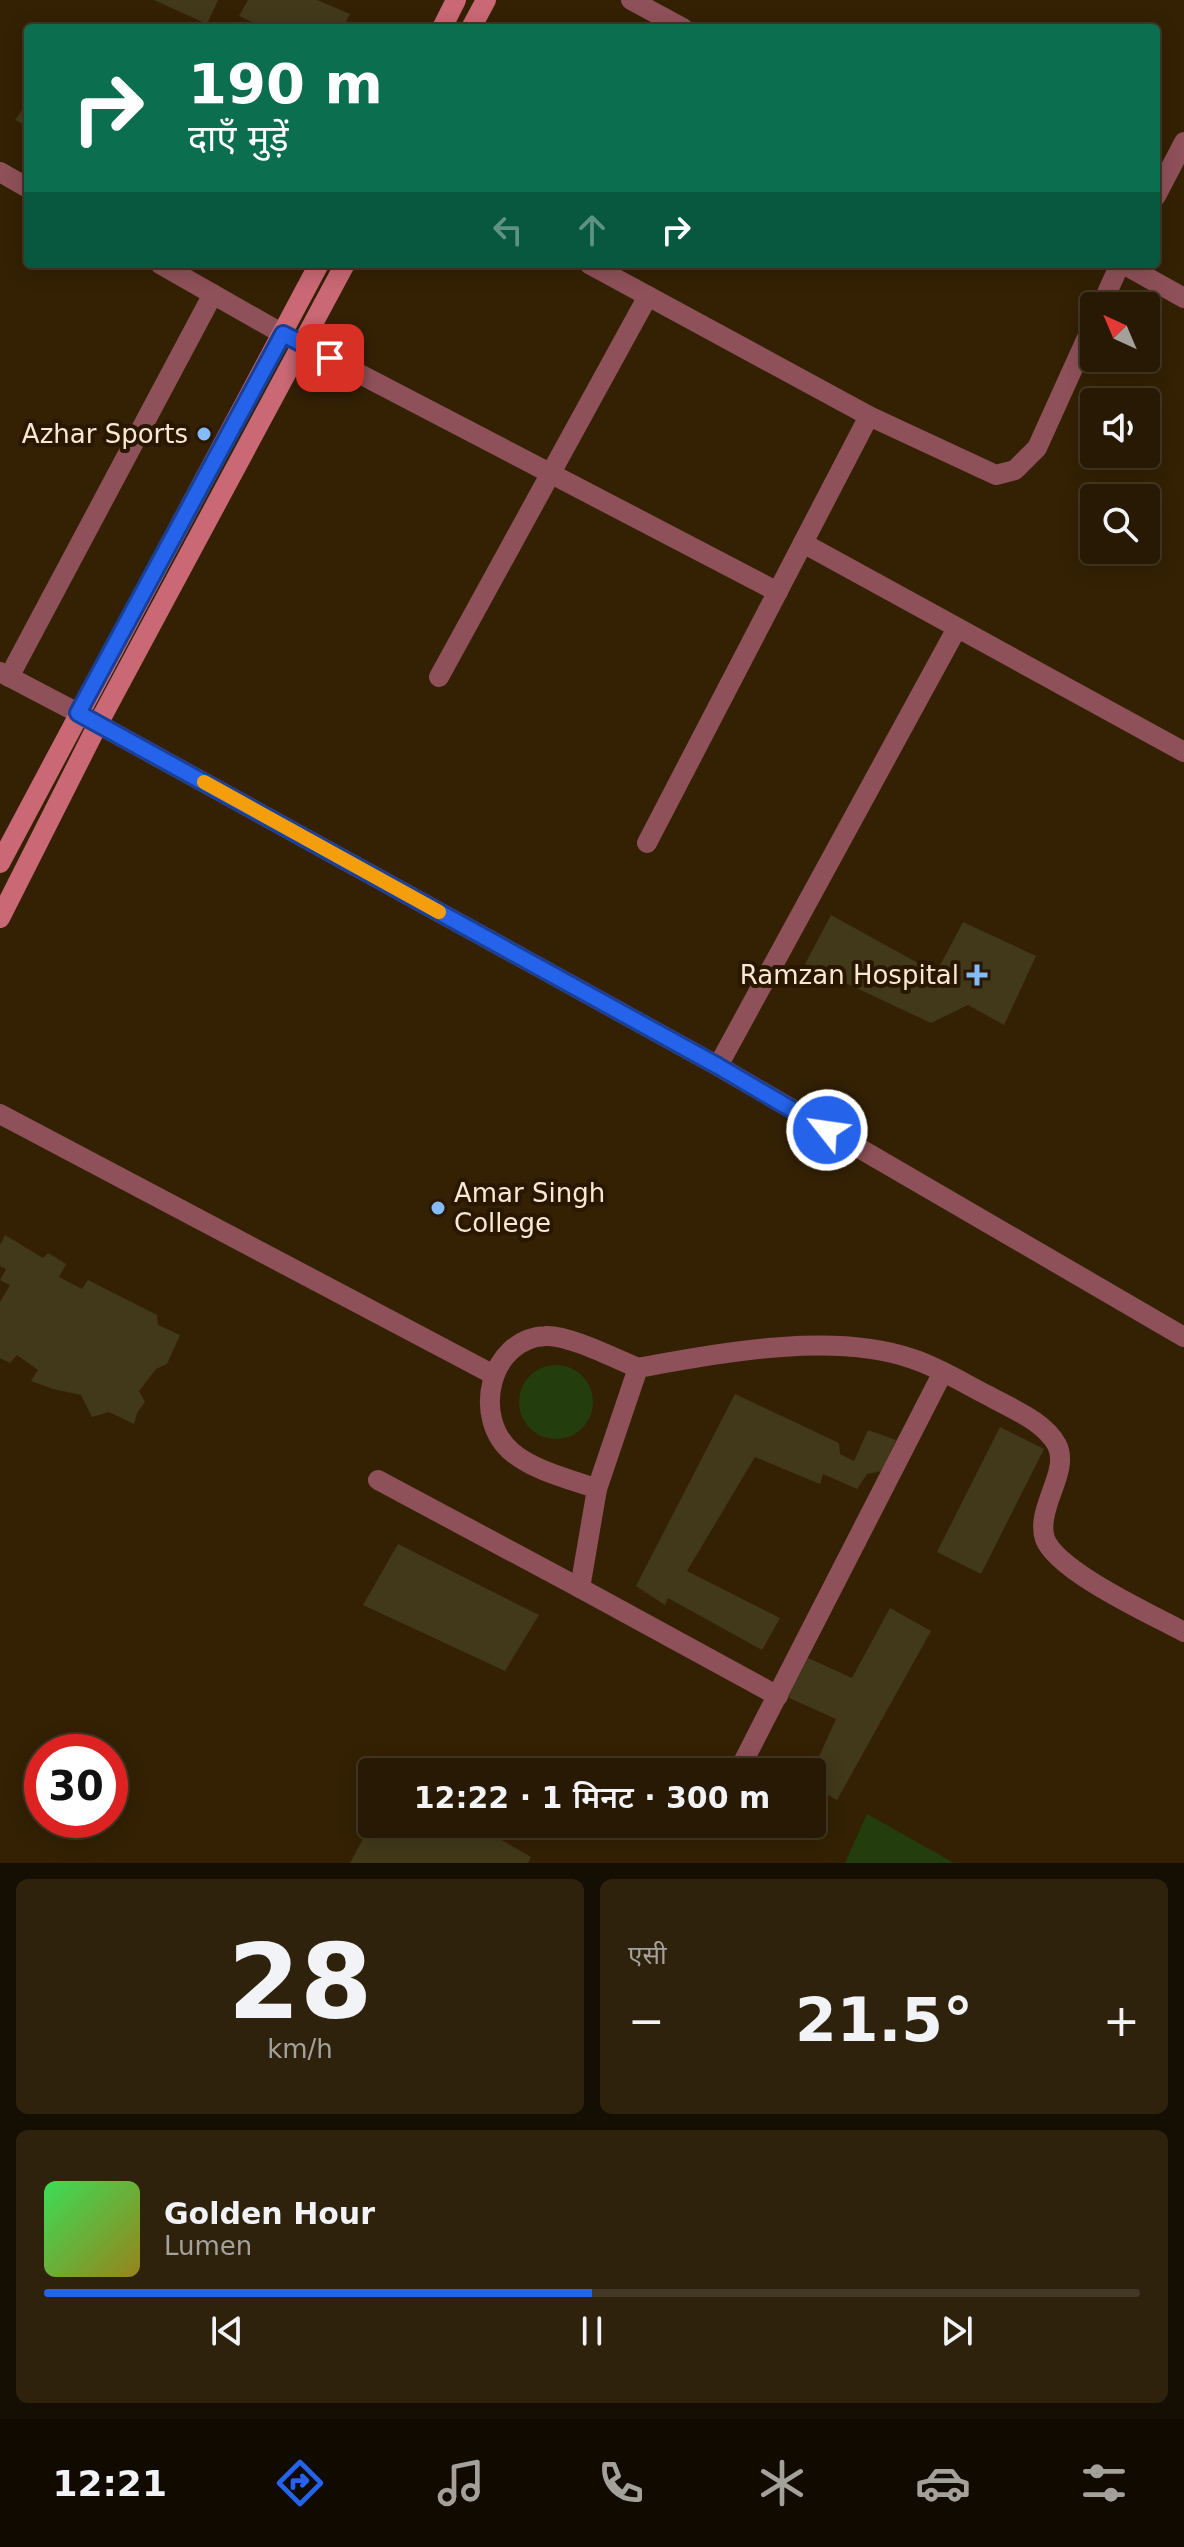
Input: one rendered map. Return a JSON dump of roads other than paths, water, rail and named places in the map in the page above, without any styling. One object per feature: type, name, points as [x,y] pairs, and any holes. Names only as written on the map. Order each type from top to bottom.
[{"type":"street","points":[[444,24],[456,0]]},
{"type":"street","points":[[473,24],[486,0]]},
{"type":"street","points":[[631,0],[676,24]]},
{"type":"street","points":[[1160,188],[1184,142]]},
{"type":"street","points":[[0,172],[24,186]]},
{"type":"street","points":[[167,268],[283,334],[778,592]]},
{"type":"street","points":[[0,863],[317,268]]},
{"type":"street","points":[[0,918],[98,724],[343,268]]},
{"type":"street","points":[[596,268],[869,416],[996,475],[1015,470],[1037,448],[1080,353]]},
{"type":"street","points":[[1108,292],[1120,268]]},
{"type":"street","points":[[1129,268],[1184,298]]},
{"type":"street","points":[[213,294],[5,675],[718,1066],[1184,1337]]},
{"type":"street","points":[[439,677],[648,296]]},
{"type":"street","points":[[647,843],[869,416]]},
{"type":"street","points":[[803,543],[1184,752]]},
{"type":"street","points":[[718,1066],[957,628]]},
{"type":"street","points":[[0,1114],[494,1375]]},
{"type":"street","points":[[597,1489],[531,1464],[513,1453],[492,1426],[489,1409],[494,1375],[503,1360],[530,1339],[560,1337],[638,1368],[738,1350],[829,1347],[866,1348],[912,1359],[1030,1418],[1060,1453],[1059,1472],[1043,1519],[1044,1536],[1057,1556],[1076,1572],[1184,1632]]},
{"type":"street","points":[[580,1588],[597,1489],[638,1368]]},
{"type":"street","points":[[745,1758],[943,1372]]},
{"type":"street","points":[[378,1480],[778,1696]]},
{"type":"place","name":"Azhar Sports","points":[[204,434]]},
{"type":"place","name":"Ramzan Hospital","points":[[977,975]]},
{"type":"place","name":"Amar Singh College","points":[[438,1208]]}]
